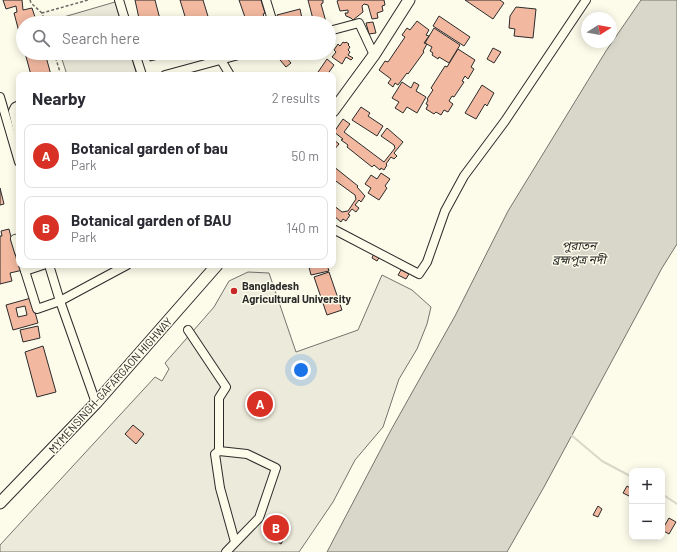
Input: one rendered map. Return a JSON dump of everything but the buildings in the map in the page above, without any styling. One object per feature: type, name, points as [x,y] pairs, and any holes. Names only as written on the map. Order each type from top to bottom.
[{"type":"main road","points":[[336,107],[374,55],[409,0]]},
{"type":"main road","name":"MYMENSINGH-GAFARGAON HIGHWAY","points":[[0,503],[96,403],[215,268]]},
{"type":"street","points":[[119,0],[124,16]]},
{"type":"street","points":[[266,0],[271,16]]},
{"type":"street","points":[[336,231],[419,274],[427,262],[445,211],[464,176],[509,115],[586,0]]},
{"type":"street","points":[[336,29],[358,23],[374,55]]},
{"type":"street","points":[[137,60],[141,72]]},
{"type":"street","points":[[176,72],[221,60],[228,72]]},
{"type":"street","points":[[0,97],[16,152]]},
{"type":"street","points":[[2,108],[16,106]]},
{"type":"street","points":[[16,108],[13,114],[16,125]]},
{"type":"street","points":[[24,268],[37,309],[60,301],[119,268]]},
{"type":"street","points":[[50,268],[96,403]]},
{"type":"street","points":[[188,330],[226,387],[219,398],[219,451],[215,454],[220,488],[235,542]]},
{"type":"street","points":[[219,451],[247,454],[276,468],[259,518],[226,552]]},
{"type":"path","points":[[30,0],[43,16]]},
{"type":"path","points":[[42,13],[88,0]]},
{"type":"path","points":[[56,60],[60,72]]},
{"type":"shaded area","points":[[115,2],[119,16],[67,16]]},
{"type":"shaded area","points":[[62,60],[132,60],[136,72],[66,72]]},
{"type":"shaded area","points":[[248,272],[269,273],[296,352],[358,330],[382,275],[412,290],[431,307],[427,324],[417,349],[399,379],[383,427],[355,460],[333,502],[299,552],[0,552],[0,545],[155,377],[162,381],[169,369],[165,363],[214,307],[229,281]]},
{"type":"water","name":"পুরাতন ব্রহ্মপুত্র নদী","points":[[641,0],[677,0],[677,244],[662,268],[544,487],[507,552],[327,552],[391,430],[455,316],[508,211],[606,51],[608,48],[617,48],[617,35]]},
{"type":"waterway","points":[[570,434],[602,461],[629,475]]},
{"type":"waterway","points":[[665,496],[677,504]]},
{"type":"place","name":"Bangladesh Agricultural University","points":[[234,291]]},
{"type":"place","name":"Botanical garden of bau","points":[[260,404]]},
{"type":"place","name":"Botanical garden of BAU","points":[[276,528]]}]
